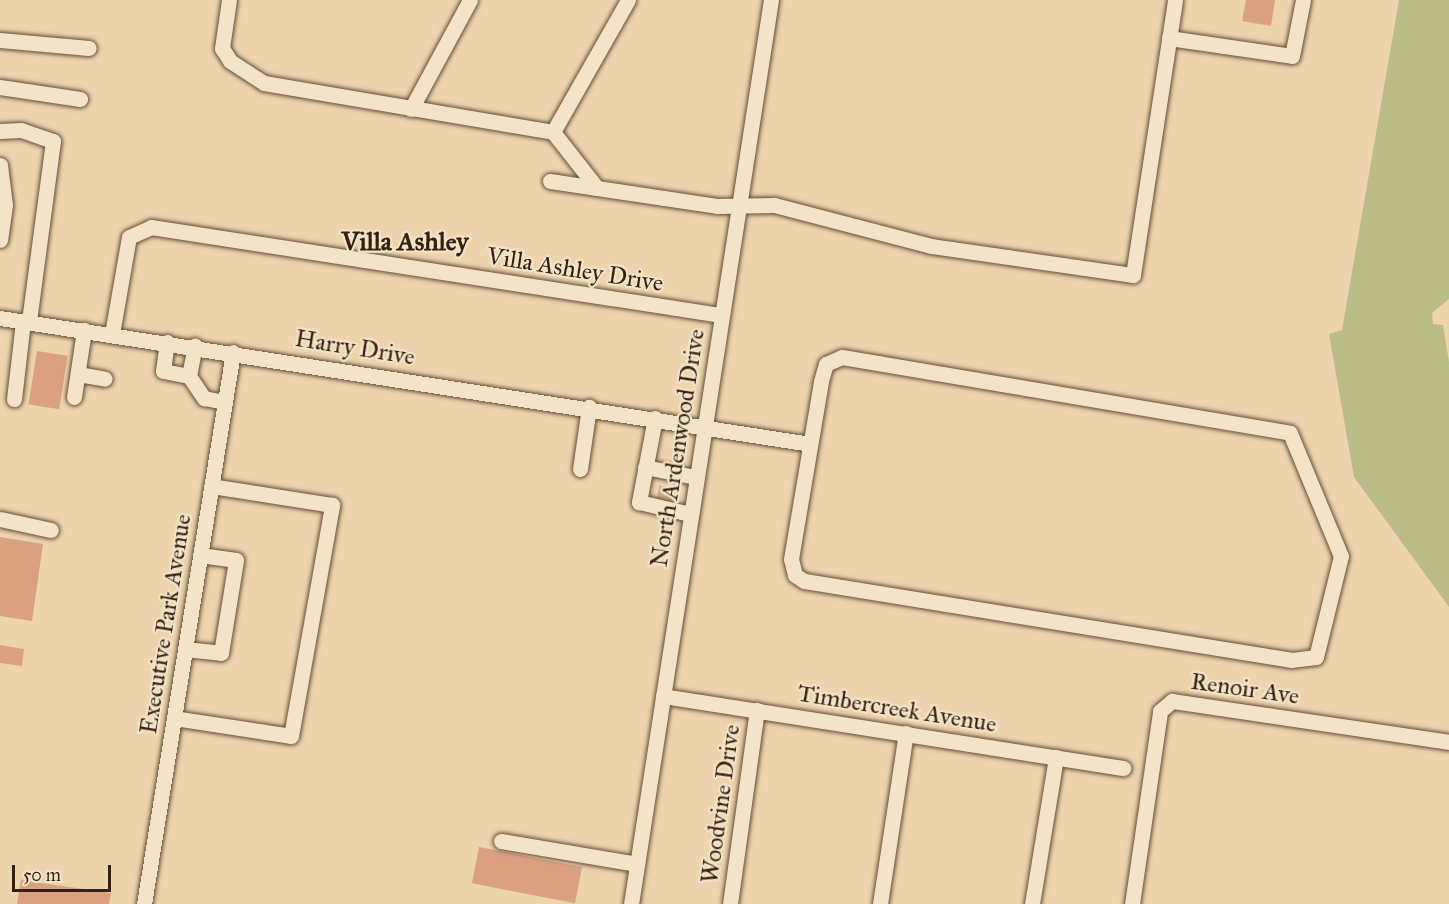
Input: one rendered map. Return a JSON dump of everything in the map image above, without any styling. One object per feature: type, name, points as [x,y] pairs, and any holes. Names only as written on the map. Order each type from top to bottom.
[{"type":"street","points":[[229,0],[222,48],[230,61],[264,83],[553,132],[597,189]]},
{"type":"street","points":[[411,109],[470,0]]},
{"type":"street","points":[[553,132],[628,0]]},
{"type":"street","name":"North Ardenwood Drive","points":[[631,904],[695,477],[771,0]]},
{"type":"street","points":[[550,182],[738,205],[774,204],[931,246],[1132,275],[1175,0]]},
{"type":"street","points":[[1169,38],[1292,56],[1303,0]]},
{"type":"street","points":[[0,40],[89,48]]},
{"type":"street","points":[[0,87],[80,99]]},
{"type":"street","points":[[0,131],[21,130],[53,141],[14,399]]},
{"type":"street","points":[[0,165],[6,205],[0,240]]},
{"type":"street","name":"Villa Ashley Drive","points":[[112,334],[129,237],[151,227],[721,315]]},
{"type":"street","name":"Harry Drive","points":[[0,318],[589,407],[810,444]]},
{"type":"street","points":[[74,397],[84,330]]},
{"type":"street","points":[[167,342],[163,371],[189,376],[204,398],[225,402]]},
{"type":"street","points":[[189,376],[195,346]]},
{"type":"street","name":"Executive Park Avenue","points":[[144,904],[233,352]]},
{"type":"street","points":[[842,357],[1290,433],[1341,556],[1322,646],[1308,661],[1292,660],[811,584],[795,575],[791,559],[810,444],[820,381],[826,364],[842,357]]},
{"type":"street","points":[[78,374],[105,379]]},
{"type":"street","points":[[580,469],[589,407]]},
{"type":"street","points":[[655,418],[639,502],[660,504],[690,514]]},
{"type":"street","points":[[645,467],[695,477]]},
{"type":"street","points":[[174,718],[291,736],[332,505],[211,486]]},
{"type":"street","points":[[0,519],[51,530]]},
{"type":"street","points":[[185,649],[221,653],[236,560],[200,555]]},
{"type":"street","name":"Timbercreek Avenue","points":[[663,696],[1124,768]]},
{"type":"street","name":"Renoir Ave","points":[[1132,904],[1160,711],[1172,701],[1449,742]]},
{"type":"street","name":"Woodvine Drive","points":[[730,904],[757,710]]},
{"type":"street","points":[[880,904],[906,733]]},
{"type":"street","points":[[1032,904],[1056,757]]},
{"type":"street","points":[[501,841],[637,864]]},
{"type":"green space","points":[[1399,0],[1449,0],[1449,299],[1432,313],[1433,324],[1443,325],[1449,362],[1449,607],[1354,477],[1329,334],[1342,330]]},
{"type":"building","points":[[1246,0],[1275,0],[1271,26],[1242,21]]},
{"type":"building","points":[[37,351],[68,356],[59,409],[29,404]]},
{"type":"building","points":[[0,537],[43,544],[32,621],[0,616]]},
{"type":"building","points":[[0,645],[24,649],[22,666],[0,663]]},
{"type":"building","points":[[479,847],[582,867],[575,903],[472,883]]},
{"type":"building","points":[[21,880],[111,893],[109,904],[17,904]]},
{"type":"tunnel","points":[[664,501],[669,476]]},
{"type":"district","name":"Villa Ashley","points":[[405,242]]}]
